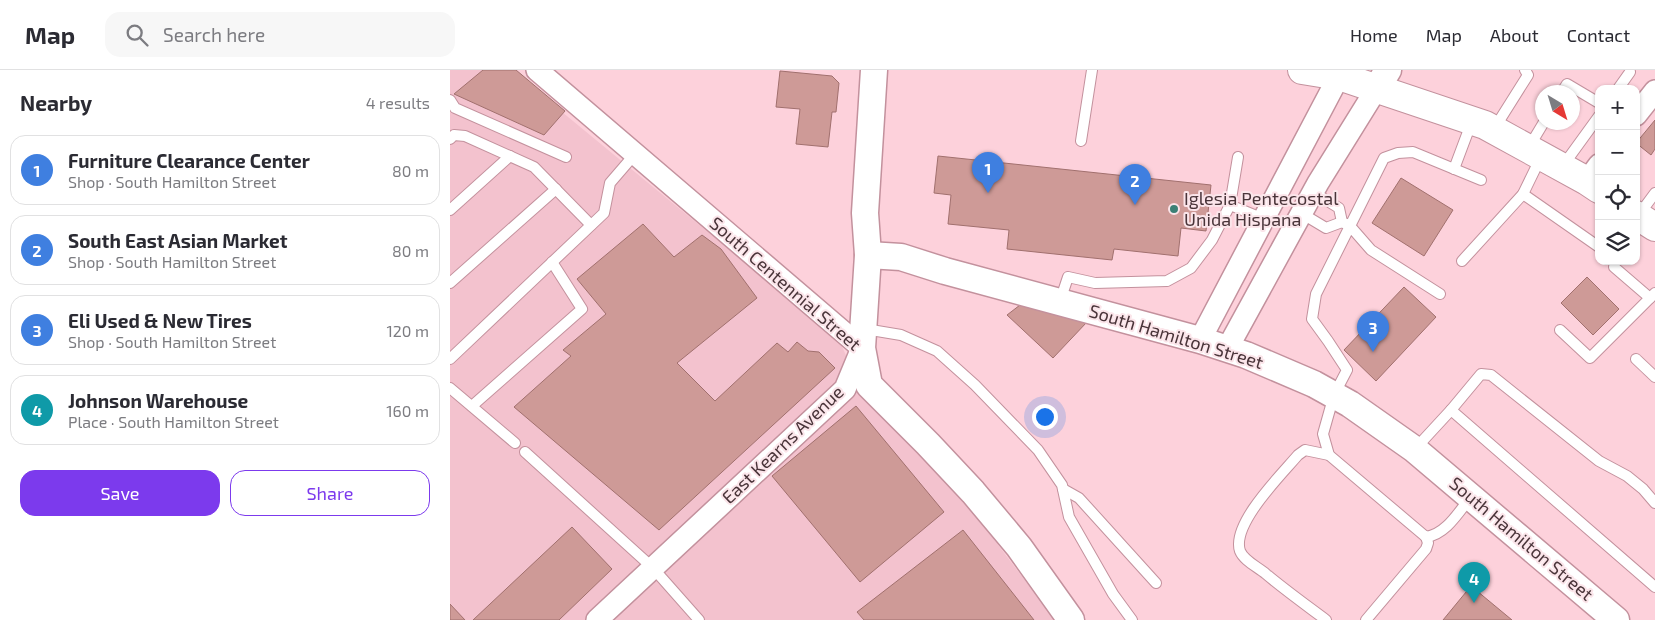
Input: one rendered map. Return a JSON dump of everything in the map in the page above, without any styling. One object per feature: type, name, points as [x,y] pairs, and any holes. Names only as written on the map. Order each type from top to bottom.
[{"type":"main road","points":[[1302,70],[1383,79],[1483,126],[1544,158],[1595,178]]},
{"type":"street","name":"South Centennial Street","points":[[537,70],[636,154],[863,338],[869,384],[973,492],[1019,547],[1071,620]]},
{"type":"street","name":"East Kearns Avenue","points":[[597,620],[845,389],[863,338],[868,255],[865,213],[874,70]]},
{"type":"street","points":[[1200,340],[1341,73]]},
{"type":"street","points":[[1227,349],[1313,192],[1383,79]]},
{"type":"street","points":[[1640,111],[1655,91]]},
{"type":"street","name":"South Hamilton Street","points":[[868,255],[901,256],[945,271],[1200,340],[1246,354],[1314,384],[1350,404],[1414,449],[1616,620]]},
{"type":"lane","points":[[1081,141],[1092,70]]},
{"type":"lane","points":[[1454,169],[1483,126],[1528,75],[1525,70]]},
{"type":"lane","points":[[1621,85],[1630,72]]},
{"type":"lane","points":[[1580,92],[1595,101]]},
{"type":"lane","points":[[450,100],[454,108],[566,157]]},
{"type":"lane","points":[[1462,261],[1522,194],[1544,158],[1595,119]]},
{"type":"lane","points":[[1544,130],[1544,158]]},
{"type":"lane","points":[[450,139],[454,135],[465,136],[534,166],[591,225]]},
{"type":"lane","points":[[1329,455],[1323,434],[1334,395],[1347,370],[1312,319],[1316,294],[1346,224],[1384,158],[1398,153],[1413,152],[1481,180]]},
{"type":"lane","points":[[450,359],[604,213],[610,183],[636,154]]},
{"type":"lane","points":[[450,210],[510,156]]},
{"type":"lane","points":[[1060,302],[1068,277],[1096,283],[1167,280],[1192,268],[1212,240],[1230,205],[1238,157]]},
{"type":"lane","points":[[450,283],[556,189]]},
{"type":"lane","points":[[1313,192],[1339,208],[1346,224],[1371,250],[1440,294]]},
{"type":"lane","points":[[1643,219],[1655,193]]},
{"type":"lane","points":[[1522,194],[1595,244]]},
{"type":"lane","points":[[1230,205],[1264,219]]},
{"type":"lane","points":[[1301,213],[1326,228],[1346,224]]},
{"type":"lane","points":[[472,406],[582,309],[552,262]]},
{"type":"lane","points":[[1560,330],[1590,358],[1652,296],[1614,267]]},
{"type":"lane","points":[[863,338],[901,335],[938,351],[975,385],[1038,450],[1062,485],[1069,517],[1113,594],[1132,620]]},
{"type":"lane","points":[[1636,359],[1655,377]]},
{"type":"lane","points":[[1414,449],[1451,410],[1481,374],[1491,375],[1599,461],[1627,476],[1643,489],[1655,504]]},
{"type":"lane","points":[[450,388],[515,443]]},
{"type":"lane","points":[[1451,410],[1655,587]]},
{"type":"lane","points":[[1326,620],[1247,560],[1240,550],[1240,539],[1244,524],[1256,504],[1305,450],[1329,455],[1426,537],[1428,543],[1426,549],[1366,620]]},
{"type":"lane","points":[[525,452],[652,568],[699,620]]},
{"type":"lane","points":[[1063,489],[1080,498],[1156,583]]},
{"type":"lane","points":[[1426,537],[1436,536],[1453,520],[1471,498]]},
{"type":"shaded area","points":[[450,70],[511,70],[839,340],[864,395],[967,504],[1055,620],[450,620]]},
{"type":"building","points":[[483,70],[516,70],[565,111],[544,135],[454,94]]},
{"type":"building","points":[[780,71],[832,76],[839,83],[836,112],[832,112],[828,147],[796,144],[800,109],[776,107]]},
{"type":"building","points":[[1655,120],[1655,149],[1651,155],[1640,146],[1640,138]]},
{"type":"building","points":[[938,156],[1211,185],[1206,231],[1181,228],[1178,256],[1114,249],[1112,260],[1007,249],[1009,230],[948,224],[951,195],[934,193]]},
{"type":"building","points":[[1401,178],[1453,210],[1424,256],[1372,223]]},
{"type":"building","points":[[643,224],[674,257],[702,235],[721,249],[757,298],[677,363],[715,401],[777,343],[788,352],[797,342],[808,351],[819,352],[835,368],[659,530],[514,407],[571,356],[563,350],[606,314],[577,279]]},
{"type":"building","points":[[1587,277],[1619,309],[1593,335],[1561,303]]},
{"type":"building","points":[[1404,287],[1436,317],[1376,381],[1344,350]]},
{"type":"building","points":[[1020,305],[1087,322],[1053,358],[1007,315]]},
{"type":"building","points":[[856,406],[944,512],[860,582],[772,476]]},
{"type":"building","points":[[572,527],[612,569],[559,620],[473,620]]},
{"type":"building","points":[[963,530],[1034,620],[864,620],[857,612]]},
{"type":"building","points":[[1471,586],[1512,620],[1443,620]]},
{"type":"building","points":[[450,604],[465,620],[450,620]]},
{"type":"place","name":"Furniture Clearance Center","points":[[988,193]]},
{"type":"place","name":"South East Asian Market","points":[[1135,205]]},
{"type":"place","name":"Iglesia Pentecostal Unida Hispana","points":[[1174,209]]},
{"type":"place","name":"Eli Used & New Tires","points":[[1373,352]]},
{"type":"place","name":"Johnson Warehouse","points":[[1474,603]]}]
